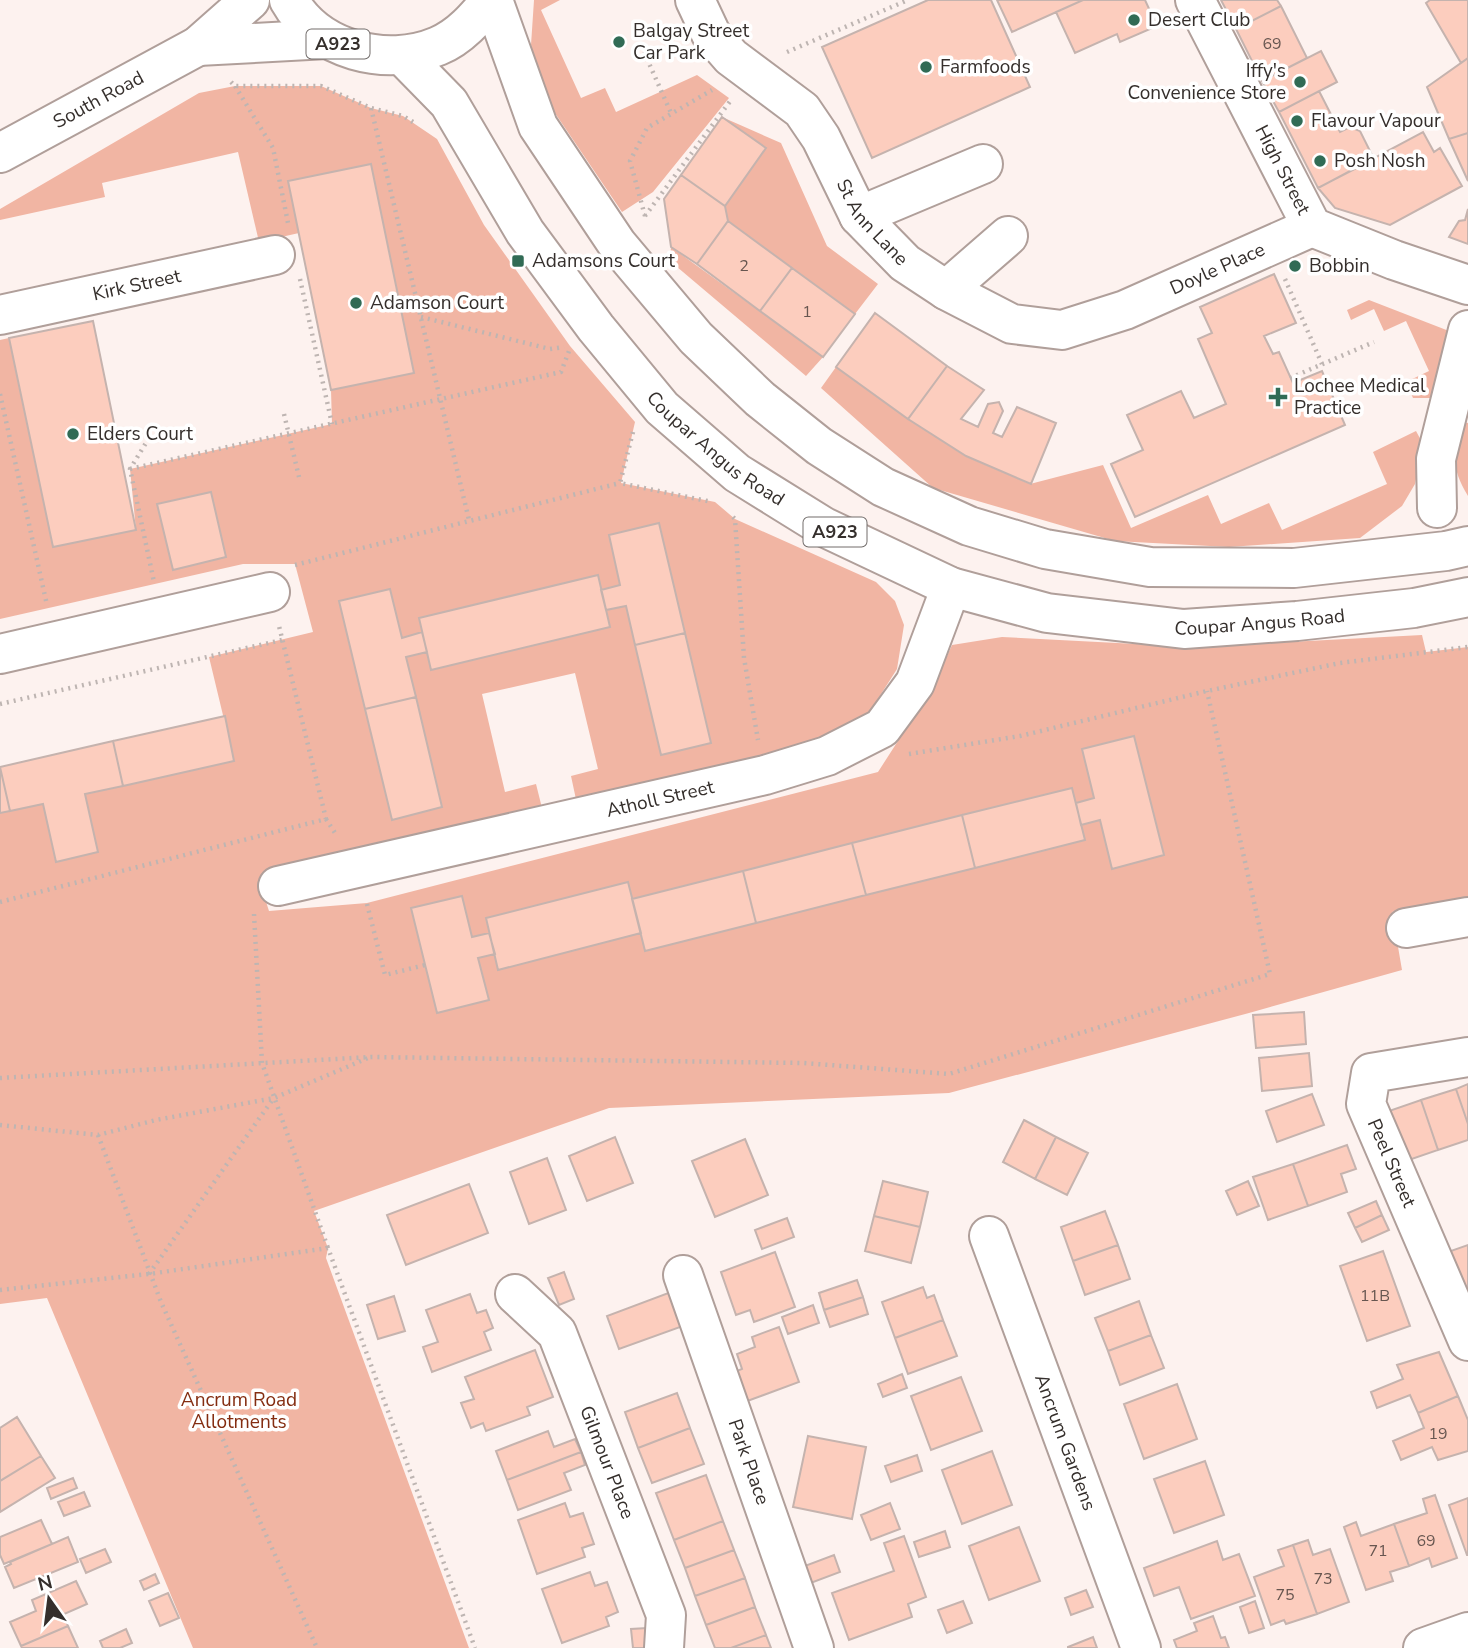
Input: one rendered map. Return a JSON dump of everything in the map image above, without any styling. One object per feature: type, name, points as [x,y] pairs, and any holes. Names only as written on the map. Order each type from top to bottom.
[{"type":"street","name":"South Road","points":[[0,153],[198,46],[250,0]]},
{"type":"street","name":"A923","points":[[289,0],[296,13],[327,39],[364,54],[403,56],[449,40],[469,27],[492,0],[538,126],[617,244],[696,338],[760,399],[819,446],[883,487],[969,526],[1045,549],[1150,567],[1294,568],[1468,547]]},
{"type":"street","name":"St Ann Lane","points":[[695,0],[711,34],[746,70],[802,110],[821,138],[859,216],[905,263],[946,290],[1012,324],[1062,330],[1125,310]]},
{"type":"street","name":"High Street","points":[[1195,0],[1312,227],[1394,260],[1468,285]]},
{"type":"street","name":"South Road","points":[[198,46],[327,39]]},
{"type":"street","name":"Coupar Angus Road","points":[[403,56],[449,103],[525,232],[596,328],[662,408],[737,474],[824,527],[951,587],[1047,613],[1184,629],[1297,621],[1414,608],[1468,597]]},
{"type":"street","points":[[859,216],[983,164]]},
{"type":"street","name":"Doyle Place","points":[[1125,310],[1312,227]]},
{"type":"street","points":[[946,290],[1008,236]]},
{"type":"street","name":"Kirk Street","points":[[0,315],[275,255]]},
{"type":"street","points":[[1437,508],[1436,459],[1468,330]]},
{"type":"street","name":"Atholl Street","points":[[278,886],[765,775],[827,757],[882,728],[915,682],[951,587]]},
{"type":"street","points":[[0,654],[270,592]]},
{"type":"street","points":[[1406,928],[1468,917]]},
{"type":"street","name":"Peel Street","points":[[1468,1056],[1371,1073],[1366,1104],[1468,1340]]},
{"type":"street","name":"Ancrum Gardens","points":[[989,1236],[1141,1648]]},
{"type":"street","name":"Park Place","points":[[683,1275],[814,1648]]},
{"type":"street","name":"Gilmour Place","points":[[514,1294],[557,1333],[666,1615],[664,1648]]},
{"type":"street","points":[[1423,1648],[1468,1632]]},
{"type":"path","points":[[645,216],[630,161],[647,128],[746,70],[908,0]]},
{"type":"path","points":[[198,46],[234,86],[321,86],[371,108],[403,116],[415,124]]},
{"type":"path","points":[[644,52],[671,113]]},
{"type":"path","points":[[617,244],[645,216],[732,99],[746,70]]},
{"type":"path","points":[[371,108],[469,520]]},
{"type":"path","points":[[1271,246],[1322,364]]},
{"type":"path","points":[[421,317],[550,349],[570,346]]},
{"type":"path","points":[[562,335],[578,356]]},
{"type":"path","points":[[1290,378],[1374,342]]},
{"type":"path","points":[[130,469],[561,372],[570,346]]},
{"type":"path","points":[[0,394],[55,641]]},
{"type":"path","points":[[284,414],[299,477]]},
{"type":"path","points":[[620,483],[635,422]]},
{"type":"path","points":[[149,438],[130,469],[162,617]]},
{"type":"path","points":[[0,902],[326,819],[270,592],[296,564],[620,483],[715,502]]},
{"type":"path","points":[[725,510],[735,519],[744,657],[765,775]]},
{"type":"path","points":[[0,704],[282,640]]},
{"type":"path","points":[[906,755],[1020,736],[1207,691],[1340,663],[1468,647]]},
{"type":"path","points":[[0,1078],[371,1057],[803,1063],[949,1074],[1270,974],[1207,691]]},
{"type":"path","points":[[278,886],[254,913],[262,1063],[475,1648]]},
{"type":"path","points":[[367,903],[385,975],[425,965]]},
{"type":"path","points":[[0,1125],[98,1135],[156,1120],[274,1098],[371,1057]]},
{"type":"path","points":[[149,1274],[274,1098]]},
{"type":"path","points":[[98,1135],[149,1274],[317,1648]]},
{"type":"path","points":[[0,1290],[149,1274],[328,1248]]},
{"type":"green space","points":[[534,0],[560,0],[541,10],[581,98],[605,88],[616,112],[697,75],[729,98],[653,192],[622,212],[542,94],[531,45]]},
{"type":"green space","name":"Ancrum Road Allotments","points":[[235,86],[321,86],[371,108],[403,116],[437,139],[484,225],[570,346],[635,422],[621,483],[715,502],[735,519],[876,582],[895,601],[904,625],[897,669],[869,713],[825,743],[577,804],[571,776],[598,769],[575,673],[482,694],[505,792],[536,784],[543,812],[260,883],[269,911],[367,903],[878,772],[934,685],[952,645],[1002,637],[1194,647],[1422,635],[1426,652],[1468,647],[1468,898],[1392,912],[1402,970],[949,1093],[609,1108],[314,1211],[328,1248],[326,1258],[469,1648],[193,1648],[47,1298],[0,1304],[0,813],[43,804],[56,862],[98,852],[85,794],[234,761],[209,657],[313,632],[295,564],[243,564],[0,619],[0,340],[9,338],[53,547],[136,530],[130,469],[332,424],[331,390],[414,373],[371,164],[288,181],[299,233],[259,242],[238,152],[102,183],[105,197],[0,220],[0,209],[199,93]]},
{"type":"green space","points":[[722,117],[781,143],[827,246],[878,284],[855,314],[728,221],[725,206]]},
{"type":"green space","points":[[671,247],[823,357],[806,376],[670,261]]},
{"type":"green space","points":[[1369,300],[1449,331],[1432,398],[1413,398],[1406,382],[1429,371],[1406,321],[1384,331],[1374,309],[1351,320],[1347,310]]},
{"type":"green space","points":[[836,367],[965,456],[1030,484],[1103,465],[1131,528],[1208,495],[1221,524],[1269,503],[1282,530],[1387,484],[1373,452],[1416,431],[1423,444],[1415,484],[1402,506],[1360,538],[1229,547],[1115,541],[933,488],[821,388]]},
{"type":"green space","points":[[1464,422],[1468,423],[1468,496],[1456,468],[1458,443]]},
{"type":"building","name":"Farmfoods","points":[[928,0],[991,0],[1030,87],[872,158],[822,47]]},
{"type":"building","points":[[997,0],[1083,0],[1012,32]]},
{"type":"building","points":[[1083,0],[1145,0],[1157,26],[1120,42],[1117,34],[1075,53],[1056,12]]},
{"type":"building","points":[[1221,0],[1277,0],[1281,6],[1236,29]]},
{"type":"building","points":[[1430,0],[1468,0],[1468,58],[1461,63],[1426,3]]},
{"type":"building","points":[[1281,6],[1307,58],[1262,81],[1236,29]]},
{"type":"building","name":"Iffy's Convenience Store","points":[[1321,51],[1337,82],[1279,112],[1262,81]]},
{"type":"building","points":[[1468,58],[1468,133],[1449,139],[1427,87]]},
{"type":"building","points":[[1319,91],[1340,132],[1350,127],[1360,131],[1374,159],[1318,188],[1279,112]]},
{"type":"building","points":[[722,117],[766,148],[725,206],[681,175]]},
{"type":"building","points":[[1423,132],[1434,152],[1440,148],[1462,186],[1390,225],[1335,208],[1318,188]]},
{"type":"building","points":[[1468,133],[1468,181],[1449,139]]},
{"type":"building","name":"Adamson Court","points":[[371,164],[414,373],[331,390],[288,181]]},
{"type":"building","points":[[681,175],[725,206],[728,221],[697,264],[671,247],[664,199]]},
{"type":"building","points":[[1468,209],[1468,244],[1449,237],[1459,221],[1465,220]]},
{"type":"building","points":[[728,221],[792,268],[760,311],[697,264]]},
{"type":"building","points":[[792,268],[855,314],[823,357],[760,311]]},
{"type":"building","name":"Lochee Medical Practice","points":[[1274,274],[1296,323],[1264,336],[1273,354],[1279,352],[1293,383],[1322,371],[1345,425],[1135,517],[1111,464],[1143,450],[1127,415],[1181,391],[1194,418],[1226,404],[1198,339],[1212,333],[1200,307]]},
{"type":"building","points":[[875,313],[947,366],[908,419],[836,367]]},
{"type":"building","name":"Elders Court","points":[[93,321],[136,530],[53,547],[9,338]]},
{"type":"building","points":[[947,366],[984,390],[961,419],[978,427],[988,404],[999,402],[1003,411],[993,433],[1002,437],[1017,407],[1056,423],[1031,484],[966,456],[908,419]]},
{"type":"building","points":[[211,492],[226,557],[173,570],[157,504]]},
{"type":"building","points":[[659,523],[685,633],[635,645],[626,606],[606,610],[601,590],[620,585],[609,535]]},
{"type":"building","points":[[598,575],[610,627],[431,670],[419,618]]},
{"type":"building","points":[[390,589],[402,638],[422,632],[427,652],[406,657],[416,697],[365,709],[339,601]]},
{"type":"building","points":[[685,633],[711,743],[661,755],[635,645]]},
{"type":"building","points":[[416,697],[442,807],[392,820],[365,709]]},
{"type":"building","points":[[225,716],[234,761],[123,786],[113,741]]},
{"type":"building","points":[[1134,736],[1164,855],[1112,869],[1100,820],[1081,825],[1076,803],[1094,798],[1082,749]]},
{"type":"building","points":[[113,741],[123,786],[85,794],[98,852],[56,862],[43,804],[10,811],[0,767]]},
{"type":"building","points":[[0,767],[10,811],[0,813]]},
{"type":"building","points":[[1072,788],[1085,840],[975,868],[962,815]]},
{"type":"building","points":[[962,815],[975,868],[866,895],[852,843]]},
{"type":"building","points":[[852,843],[866,895],[756,923],[743,871]]},
{"type":"building","points":[[743,871],[756,923],[645,951],[632,899]]},
{"type":"building","points":[[628,882],[641,933],[498,970],[486,918]]},
{"type":"building","points":[[462,896],[472,937],[489,933],[495,954],[478,958],[489,1000],[437,1013],[411,908]]},
{"type":"building","points":[[1304,1012],[1306,1044],[1256,1048],[1253,1015]]},
{"type":"building","points":[[1309,1053],[1312,1086],[1262,1091],[1259,1058]]},
{"type":"building","points":[[1468,1084],[1468,1124],[1456,1089]]},
{"type":"building","points":[[1456,1089],[1468,1124],[1468,1140],[1438,1150],[1421,1100]]},
{"type":"building","points":[[1312,1094],[1324,1125],[1277,1142],[1266,1111]]},
{"type":"building","points":[[1421,1100],[1438,1150],[1403,1162],[1386,1112]]},
{"type":"building","points":[[1024,1120],[1056,1137],[1035,1179],[1003,1162]]},
{"type":"building","points":[[615,1137],[633,1183],[587,1201],[569,1156]]},
{"type":"building","points":[[1056,1137],[1088,1153],[1067,1195],[1035,1179]]},
{"type":"building","points":[[745,1139],[768,1195],[715,1217],[692,1161]]},
{"type":"building","points":[[1347,1145],[1356,1169],[1341,1174],[1347,1192],[1308,1206],[1293,1164]]},
{"type":"building","points":[[547,1158],[566,1210],[529,1224],[510,1172]]},
{"type":"building","points":[[1293,1164],[1308,1206],[1268,1220],[1253,1177]]},
{"type":"building","points":[[883,1181],[928,1192],[920,1227],[874,1216]]},
{"type":"building","points":[[1248,1181],[1259,1206],[1237,1215],[1226,1191]]},
{"type":"building","points":[[469,1184],[488,1233],[406,1265],[387,1215]]},
{"type":"building","points":[[1376,1201],[1382,1215],[1355,1228],[1348,1213]]},
{"type":"building","points":[[1105,1211],[1118,1245],[1073,1261],[1061,1227]]},
{"type":"building","points":[[1382,1215],[1389,1230],[1362,1242],[1355,1228]]},
{"type":"building","points":[[874,1216],[920,1227],[911,1263],[865,1251]]},
{"type":"building","points":[[787,1218],[794,1237],[762,1249],[755,1230]]},
{"type":"building","points":[[1118,1245],[1130,1279],[1085,1295],[1073,1261]]},
{"type":"building","points":[[1468,1245],[1468,1310],[1445,1253]]},
{"type":"building","points":[[1383,1251],[1410,1326],[1367,1341],[1340,1266]]},
{"type":"building","points":[[775,1252],[795,1307],[754,1322],[750,1310],[736,1315],[721,1272]]},
{"type":"building","points":[[564,1272],[574,1299],[559,1305],[548,1278]]},
{"type":"building","points":[[857,1280],[863,1297],[824,1310],[819,1293]]},
{"type":"building","points":[[923,1287],[927,1298],[934,1295],[943,1320],[895,1338],[882,1302]]},
{"type":"building","points":[[671,1292],[683,1326],[619,1349],[607,1316]]},
{"type":"building","points":[[470,1294],[477,1313],[486,1310],[493,1328],[484,1332],[491,1350],[432,1372],[423,1347],[438,1342],[426,1310]]},
{"type":"building","points":[[394,1296],[405,1331],[378,1339],[367,1305]]},
{"type":"building","points":[[863,1297],[868,1314],[830,1327],[824,1310]]},
{"type":"building","points":[[1139,1301],[1151,1335],[1108,1351],[1095,1318]]},
{"type":"building","points":[[813,1305],[819,1323],[788,1334],[782,1317]]},
{"type":"building","points":[[943,1320],[957,1356],[908,1374],[895,1338]]},
{"type":"building","points":[[779,1327],[799,1382],[742,1403],[732,1373],[742,1369],[737,1354],[755,1347],[752,1337]]},
{"type":"building","points":[[1151,1335],[1164,1368],[1120,1385],[1108,1351]]},
{"type":"building","points":[[535,1350],[553,1397],[527,1407],[530,1415],[486,1431],[483,1423],[471,1428],[461,1403],[474,1399],[465,1377]]},
{"type":"building","points":[[1439,1352],[1458,1396],[1418,1413],[1410,1395],[1377,1408],[1371,1392],[1403,1379],[1397,1365]]},
{"type":"building","points":[[902,1374],[907,1388],[883,1397],[878,1384]]},
{"type":"building","points":[[961,1377],[982,1431],[931,1450],[911,1396]]},
{"type":"building","points":[[1177,1384],[1197,1439],[1144,1459],[1124,1404]]},
{"type":"building","points":[[677,1393],[690,1428],[638,1448],[625,1412]]},
{"type":"building","points":[[1458,1396],[1468,1420],[1468,1451],[1438,1460],[1432,1447],[1401,1460],[1393,1441],[1424,1428],[1418,1413]]},
{"type":"building","points":[[17,1417],[41,1456],[0,1481],[0,1428]]},
{"type":"building","points":[[690,1428],[704,1464],[652,1483],[638,1448]]},
{"type":"building","points":[[548,1431],[554,1447],[575,1439],[581,1452],[507,1480],[496,1451]]},
{"type":"building","points":[[808,1436],[866,1447],[852,1519],[793,1507]]},
{"type":"building","points":[[992,1451],[1012,1505],[962,1524],[942,1470]]},
{"type":"building","points":[[581,1452],[585,1465],[564,1473],[571,1490],[518,1510],[507,1480]]},
{"type":"building","points":[[917,1455],[922,1471],[891,1482],[885,1466]]},
{"type":"building","points":[[41,1456],[55,1478],[0,1512],[0,1481]]},
{"type":"building","points":[[1205,1461],[1224,1515],[1174,1533],[1154,1479]]},
{"type":"building","points":[[706,1475],[723,1521],[674,1540],[656,1493]]},
{"type":"building","points":[[73,1478],[77,1488],[51,1499],[47,1488]]},
{"type":"building","points":[[84,1492],[90,1506],[64,1516],[58,1502]]},
{"type":"building","points":[[1435,1495],[1457,1558],[1432,1567],[1429,1558],[1409,1566],[1394,1524],[1427,1513],[1423,1499]]},
{"type":"building","points":[[1468,1498],[1468,1555],[1467,1555],[1449,1505]]},
{"type":"building","points":[[565,1503],[570,1517],[583,1513],[594,1544],[582,1548],[585,1557],[537,1574],[518,1520]]},
{"type":"building","points":[[890,1503],[900,1529],[871,1540],[861,1515]]},
{"type":"building","points":[[41,1520],[52,1544],[4,1564],[0,1555],[0,1537]]},
{"type":"building","points":[[723,1521],[734,1550],[685,1568],[674,1540]]},
{"type":"building","points":[[1356,1522],[1361,1536],[1394,1524],[1409,1566],[1390,1572],[1393,1581],[1366,1590],[1344,1527]]},
{"type":"building","points":[[1019,1527],[1040,1581],[989,1600],[969,1546]]},
{"type":"building","points":[[945,1531],[950,1547],[919,1557],[914,1542]]},
{"type":"building","points":[[904,1536],[926,1597],[908,1604],[912,1617],[849,1640],[832,1593],[894,1571],[884,1543]]},
{"type":"building","points":[[68,1537],[78,1562],[14,1588],[5,1567],[11,1564],[10,1562]]},
{"type":"building","points":[[1308,1540],[1313,1555],[1330,1549],[1349,1602],[1317,1614],[1293,1545]]},
{"type":"building","points":[[1217,1541],[1223,1560],[1239,1554],[1255,1596],[1191,1619],[1179,1587],[1154,1596],[1144,1568]]},
{"type":"building","points":[[1293,1545],[1317,1614],[1286,1624],[1284,1620],[1271,1625],[1254,1577],[1284,1566],[1278,1550]]},
{"type":"building","points":[[105,1549],[111,1562],[86,1573],[80,1559]]},
{"type":"building","points":[[734,1550],[745,1578],[695,1596],[685,1568]]},
{"type":"building","points":[[834,1555],[840,1572],[808,1584],[802,1567]]},
{"type":"building","points":[[590,1572],[595,1586],[607,1582],[618,1612],[606,1617],[609,1626],[562,1643],[542,1589]]},
{"type":"building","points":[[155,1574],[159,1583],[144,1590],[140,1581]]},
{"type":"building","points":[[745,1578],[755,1607],[706,1625],[695,1596]]},
{"type":"building","points":[[76,1581],[87,1604],[64,1614],[68,1626],[21,1646],[10,1622],[36,1611],[32,1600]]},
{"type":"building","points":[[1086,1590],[1093,1607],[1071,1615],[1065,1598]]},
{"type":"building","points":[[168,1593],[179,1618],[160,1626],[149,1601]]},
{"type":"building","points":[[963,1601],[972,1623],[947,1633],[938,1610]]},
{"type":"building","points":[[1255,1601],[1264,1628],[1249,1633],[1240,1607]]},
{"type":"building","points":[[755,1607],[766,1635],[731,1648],[715,1648],[706,1625]]},
{"type":"building","points":[[1213,1616],[1221,1638],[1225,1637],[1229,1648],[1177,1648],[1174,1640],[1197,1631],[1194,1623]]},
{"type":"building","points":[[68,1626],[78,1648],[21,1646]]},
{"type":"building","points":[[647,1628],[649,1648],[633,1648],[631,1629]]},
{"type":"building","points":[[126,1629],[132,1643],[120,1648],[103,1648],[100,1641]]},
{"type":"building","points":[[766,1635],[771,1648],[731,1648]]},
{"type":"building","points":[[1093,1637],[1097,1648],[1068,1648],[1068,1647]]},
{"type":"place","name":"Desert Club","points":[[1134,20]]},
{"type":"place","name":"Balgay Street Car Park","points":[[619,42]]},
{"type":"place","name":"Farmfoods","points":[[926,67]]},
{"type":"place","name":"Iffy's Convenience Store","points":[[1300,82]]},
{"type":"place","name":"Flavour Vapour","points":[[1297,121]]},
{"type":"place","name":"Posh Nosh","points":[[1320,161]]},
{"type":"place","name":"Adamsons Court","points":[[518,261]]},
{"type":"place","name":"Bobbin","points":[[1295,266]]},
{"type":"place","name":"Adamson Court","points":[[356,303]]},
{"type":"place","name":"Lochee Medical Practice","points":[[1278,397]]},
{"type":"place","name":"Elders Court","points":[[73,434]]}]
